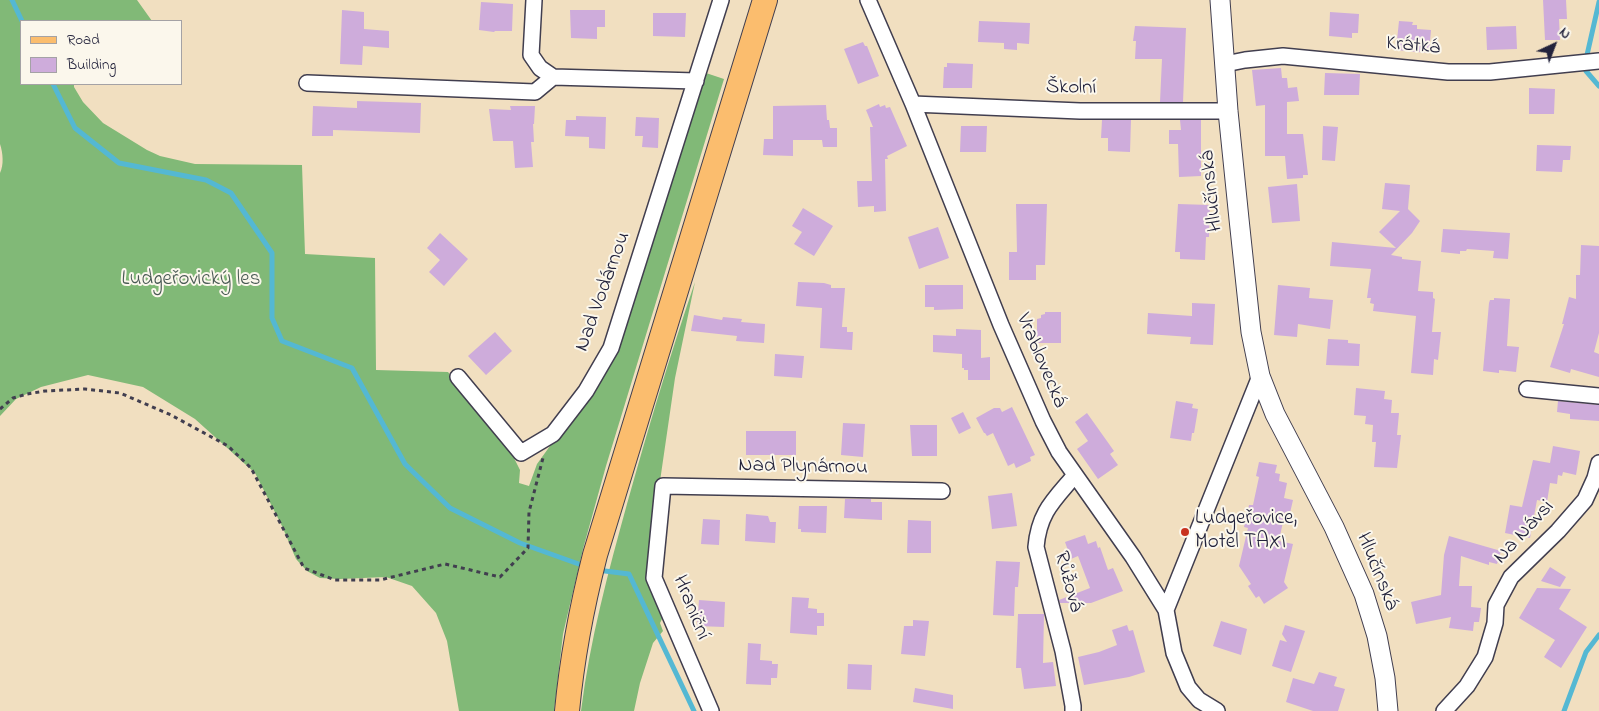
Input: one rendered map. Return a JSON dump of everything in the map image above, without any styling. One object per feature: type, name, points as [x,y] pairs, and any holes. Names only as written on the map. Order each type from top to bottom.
[{"type":"main road","points":[[567,711],[575,646],[595,555],[765,0]]},
{"type":"street","points":[[534,0],[531,55],[540,68],[553,77],[696,81]]},
{"type":"street","name":"Nad Vodárnou","points":[[458,377],[521,453],[553,434],[586,391],[611,348],[721,0]]},
{"type":"street","name":"Vrablovecká","points":[[868,0],[913,104],[1032,398],[1059,452],[1133,556],[1166,610],[1174,654],[1188,687],[1199,700],[1217,711]]},
{"type":"street","name":"Hlučínská","points":[[1220,0],[1228,111],[1251,332],[1260,376],[1276,414],[1334,526],[1364,594],[1379,645],[1388,711]]},
{"type":"street","name":"Krátká","points":[[1224,64],[1283,56],[1448,72],[1490,72],[1599,61]]},
{"type":"street","points":[[307,83],[535,92],[553,77]]},
{"type":"street","name":"Školní","points":[[913,104],[1080,111],[1228,111]]},
{"type":"street","points":[[1166,610],[1260,376]]},
{"type":"street","points":[[1527,388],[1599,396]]},
{"type":"street","name":"Na Návsi","points":[[1444,711],[1467,686],[1485,657],[1495,623],[1496,605],[1511,577],[1558,531],[1584,500],[1595,478],[1599,462]]},
{"type":"street","name":"Růžová","points":[[1073,711],[1063,651],[1036,547],[1037,530],[1046,509],[1075,474]]},
{"type":"street","name":"Nad Plynárnou","points":[[664,486],[942,491]]},
{"type":"street","name":"Hraniční","points":[[664,486],[654,578],[711,711]]},
{"type":"path","points":[[0,409],[13,398],[27,394],[45,390],[85,388],[120,393],[171,416],[228,446],[252,468],[304,568],[335,580],[380,580],[445,564],[500,577],[528,548],[529,512],[544,456],[553,434]]},
{"type":"green space","name":"Ludgeřovický les","points":[[0,0],[137,0],[151,20],[20,20],[20,85],[74,85],[83,102],[103,123],[160,156],[195,164],[302,165],[305,254],[375,258],[376,370],[448,372],[514,458],[520,470],[519,483],[529,486],[537,464],[583,408],[608,367],[706,73],[724,79],[606,466],[583,549],[563,634],[554,711],[459,711],[447,641],[436,613],[412,586],[386,577],[320,578],[307,571],[296,559],[282,526],[255,473],[195,419],[143,387],[88,375],[41,387],[16,399],[0,416],[0,173],[3,159],[0,144]]},
{"type":"green space","points":[[695,282],[675,378],[659,488],[650,579],[653,596],[663,617],[660,623],[663,631],[653,643],[640,683],[634,711],[581,711],[594,632],[613,555],[651,420]]},
{"type":"building","points":[[1543,0],[1566,0],[1567,19],[1559,19],[1560,40],[1545,40]]},
{"type":"building","points":[[481,2],[513,4],[512,31],[494,32],[479,30]]},
{"type":"building","points":[[342,10],[364,12],[364,29],[389,31],[389,48],[363,46],[362,65],[340,64]]},
{"type":"building","points":[[570,10],[605,10],[605,27],[597,27],[597,39],[571,38]]},
{"type":"building","points":[[1330,12],[1359,14],[1358,33],[1352,33],[1352,38],[1329,36]]},
{"type":"building","points":[[653,13],[686,13],[685,37],[653,36]]},
{"type":"building","points":[[979,21],[1030,23],[1029,44],[1017,43],[1017,50],[1004,49],[1004,43],[978,42]]},
{"type":"building","points":[[1399,21],[1413,22],[1412,25],[1417,25],[1417,29],[1431,30],[1429,53],[1396,50]]},
{"type":"building","points":[[1135,26],[1186,28],[1183,102],[1160,102],[1162,59],[1135,59],[1136,41],[1133,41]]},
{"type":"building","points":[[1516,26],[1517,49],[1487,50],[1486,27]]},
{"type":"building","points":[[863,42],[867,46],[879,76],[858,84],[844,49]]},
{"type":"building","points":[[947,63],[973,64],[972,88],[943,88],[944,67],[947,67]]},
{"type":"building","points":[[1281,68],[1282,78],[1287,78],[1288,88],[1297,87],[1299,101],[1287,102],[1287,134],[1303,134],[1308,175],[1303,175],[1303,178],[1287,179],[1285,156],[1265,156],[1265,105],[1256,106],[1252,70]]},
{"type":"building","points":[[1325,73],[1360,74],[1359,95],[1324,95]]},
{"type":"building","points":[[1529,88],[1555,89],[1554,114],[1529,114]]},
{"type":"building","points":[[357,101],[421,103],[420,133],[333,130],[333,136],[312,136],[313,106],[357,108]]},
{"type":"building","points":[[879,104],[880,107],[885,105],[886,108],[890,107],[907,146],[887,156],[888,159],[885,159],[886,211],[874,212],[874,206],[858,207],[857,181],[872,181],[870,127],[873,127],[866,110]]},
{"type":"building","points":[[826,105],[827,120],[829,120],[830,128],[837,128],[837,147],[823,147],[822,140],[793,140],[793,156],[763,155],[764,139],[773,139],[773,106]]},
{"type":"building","points":[[510,106],[535,106],[534,142],[531,142],[533,167],[515,168],[513,141],[493,141],[489,109],[511,110]]},
{"type":"building","points":[[576,116],[606,117],[605,149],[589,148],[589,137],[565,136],[566,120],[576,120]]},
{"type":"building","points":[[636,117],[659,118],[658,148],[642,147],[643,136],[635,136]]},
{"type":"building","points":[[1102,120],[1131,120],[1130,152],[1108,151],[1108,138],[1101,138]]},
{"type":"building","points":[[1180,120],[1201,120],[1201,176],[1179,177],[1178,144],[1169,144],[1169,130],[1181,130]]},
{"type":"building","points":[[961,126],[987,126],[986,152],[960,152]]},
{"type":"building","points":[[1323,126],[1338,127],[1335,161],[1322,160]]},
{"type":"building","points":[[1537,145],[1571,146],[1570,160],[1563,160],[1562,172],[1536,171]]},
{"type":"building","points":[[1385,183],[1410,185],[1408,209],[1420,221],[1412,233],[1391,255],[1402,257],[1402,259],[1421,261],[1418,291],[1433,292],[1433,298],[1435,299],[1432,332],[1441,332],[1438,360],[1434,359],[1433,375],[1411,373],[1416,316],[1373,311],[1374,304],[1370,303],[1371,298],[1367,298],[1371,269],[1330,266],[1332,242],[1396,248],[1379,232],[1400,211],[1382,209]]},
{"type":"building","points":[[1297,184],[1300,221],[1272,223],[1268,187]]},
{"type":"building","points":[[1016,204],[1047,204],[1045,265],[1036,265],[1036,280],[1009,280],[1009,252],[1017,252]]},
{"type":"building","points":[[1178,204],[1210,205],[1209,237],[1206,237],[1205,260],[1180,259],[1180,252],[1175,252]]},
{"type":"building","points":[[803,208],[833,226],[814,256],[794,244],[802,232],[792,226]]},
{"type":"building","points":[[938,227],[949,258],[919,269],[908,237]]},
{"type":"building","points":[[1443,229],[1510,233],[1508,259],[1493,258],[1494,251],[1467,249],[1466,251],[1460,251],[1460,254],[1441,252]]},
{"type":"building","points":[[440,233],[468,259],[444,286],[429,272],[440,260],[427,248]]},
{"type":"building","points":[[1581,245],[1599,246],[1599,333],[1594,352],[1599,354],[1599,377],[1571,369],[1570,373],[1550,367],[1564,324],[1562,324],[1569,297],[1576,299],[1576,275],[1580,275]]},
{"type":"building","points":[[798,282],[824,283],[831,285],[831,288],[845,288],[842,327],[847,327],[847,332],[853,332],[852,350],[820,348],[822,308],[796,306]]},
{"type":"building","points":[[925,285],[963,285],[963,309],[934,310],[934,307],[925,307]]},
{"type":"building","points":[[1278,285],[1310,288],[1309,298],[1333,300],[1330,329],[1298,324],[1297,337],[1274,335]]},
{"type":"building","points":[[1494,298],[1510,299],[1507,346],[1519,347],[1516,372],[1499,370],[1499,373],[1483,371],[1489,303]]},
{"type":"building","points":[[1192,303],[1215,304],[1213,345],[1190,344],[1191,337],[1147,334],[1148,313],[1192,316]]},
{"type":"building","points":[[1045,312],[1061,312],[1061,343],[1037,343],[1037,319],[1041,318],[1041,315],[1045,314]]},
{"type":"building","points":[[694,315],[722,320],[723,317],[742,319],[741,322],[765,324],[764,343],[736,341],[737,336],[691,331]]},
{"type":"building","points":[[956,329],[981,330],[981,358],[990,357],[990,380],[968,380],[968,370],[962,368],[962,354],[933,352],[933,335],[956,336]]},
{"type":"building","points":[[495,332],[512,351],[486,375],[468,356]]},
{"type":"building","points":[[1328,339],[1348,340],[1348,343],[1360,344],[1359,366],[1326,365]]},
{"type":"building","points":[[775,354],[804,356],[802,378],[774,376]]},
{"type":"building","points":[[1356,388],[1385,391],[1384,399],[1392,400],[1391,413],[1399,413],[1397,435],[1401,435],[1397,468],[1374,467],[1376,442],[1372,442],[1373,425],[1365,424],[1366,416],[1354,415]]},
{"type":"building","points":[[1176,401],[1193,404],[1192,408],[1198,409],[1191,441],[1170,438]]},
{"type":"building","points":[[1558,401],[1599,405],[1599,421],[1570,419],[1570,414],[1557,412]]},
{"type":"building","points":[[1012,407],[1035,455],[1030,457],[1031,461],[1016,468],[1014,463],[1008,466],[993,433],[987,436],[976,418],[994,408],[1000,408],[1002,412]]},
{"type":"building","points":[[963,412],[971,428],[959,434],[951,418]]},
{"type":"building","points":[[1087,413],[1114,451],[1110,454],[1118,465],[1098,479],[1077,449],[1088,441],[1075,422]]},
{"type":"building","points":[[843,423],[865,424],[863,457],[841,455]]},
{"type":"building","points":[[910,425],[937,425],[937,456],[912,456]]},
{"type":"building","points":[[746,431],[796,431],[796,455],[746,455]]},
{"type":"building","points":[[1553,446],[1580,451],[1576,475],[1563,472],[1562,476],[1558,475],[1557,484],[1550,483],[1547,502],[1537,500],[1530,538],[1505,533],[1510,505],[1522,507],[1533,460],[1550,463]]},
{"type":"building","points":[[1259,462],[1277,465],[1275,473],[1280,474],[1279,481],[1287,483],[1284,498],[1293,500],[1290,513],[1285,512],[1279,541],[1293,544],[1284,582],[1288,588],[1264,604],[1259,596],[1256,598],[1248,586],[1251,584],[1239,566],[1248,528],[1244,527],[1249,505],[1253,505],[1259,477],[1256,476]]},
{"type":"building","points":[[1012,493],[1017,526],[992,529],[988,496]]},
{"type":"building","points":[[845,499],[871,499],[871,502],[882,502],[882,520],[844,518]]},
{"type":"building","points":[[799,506],[827,506],[826,533],[801,532],[801,529],[798,529]]},
{"type":"building","points":[[746,514],[768,516],[770,522],[776,522],[775,543],[745,541]]},
{"type":"building","points":[[703,519],[720,520],[719,545],[701,544]]},
{"type":"building","points":[[908,520],[931,521],[931,553],[907,553]]},
{"type":"building","points":[[1085,535],[1088,544],[1096,541],[1108,570],[1113,568],[1123,591],[1091,603],[1060,603],[1059,600],[1090,588],[1078,556],[1071,559],[1065,542]]},
{"type":"building","points":[[1449,536],[1501,551],[1497,564],[1489,562],[1489,565],[1461,556],[1459,586],[1472,586],[1471,607],[1481,608],[1479,622],[1474,622],[1473,631],[1449,628],[1451,617],[1416,624],[1411,602],[1441,595],[1444,555]]},
{"type":"building","points":[[996,561],[1020,562],[1018,587],[1015,587],[1014,616],[993,615]]},
{"type":"building","points":[[1550,567],[1566,577],[1560,587],[1541,581]]},
{"type":"building","points":[[1537,588],[1571,589],[1559,609],[1587,627],[1561,668],[1544,657],[1555,640],[1519,618]]},
{"type":"building","points":[[792,597],[809,598],[808,608],[817,609],[817,613],[824,613],[824,626],[817,626],[817,635],[790,633]]},
{"type":"building","points":[[699,600],[725,602],[724,627],[697,626]]},
{"type":"building","points":[[1018,614],[1044,614],[1043,663],[1053,662],[1056,686],[1024,689],[1021,668],[1016,668]]},
{"type":"building","points":[[913,620],[929,621],[925,656],[901,654],[904,626],[913,626]]},
{"type":"building","points":[[1221,621],[1247,629],[1241,655],[1213,646]]},
{"type":"building","points":[[1127,625],[1129,631],[1133,630],[1145,672],[1129,677],[1084,685],[1078,657],[1117,645],[1112,630]]},
{"type":"building","points":[[1285,625],[1305,631],[1291,672],[1272,666],[1280,640],[1287,642],[1282,634]]},
{"type":"building","points":[[748,643],[761,644],[760,660],[772,661],[772,664],[778,664],[777,678],[771,678],[771,685],[746,684]]},
{"type":"building","points":[[848,664],[872,665],[871,690],[847,689]]},
{"type":"building","points":[[1319,672],[1337,677],[1334,686],[1345,689],[1338,711],[1313,711],[1286,702],[1293,678],[1314,684]]},
{"type":"building","points":[[915,688],[953,695],[953,709],[913,702]]},
{"type":"waterway","points":[[12,0],[22,20]]},
{"type":"waterway","points":[[1587,55],[1599,2]]},
{"type":"waterway","points":[[1586,71],[1599,86]]},
{"type":"waterway","points":[[54,85],[75,128],[119,163],[206,180],[231,193],[272,253],[272,318],[282,341],[352,368],[405,464],[450,508],[520,543],[587,567]]},
{"type":"waterway","points":[[597,570],[629,574],[694,711]]},
{"type":"waterway","points":[[1564,711],[1586,652],[1599,635]]},
{"type":"place","name":"Ludgeřovice, Motel TAXI","points":[[1185,532]]}]
